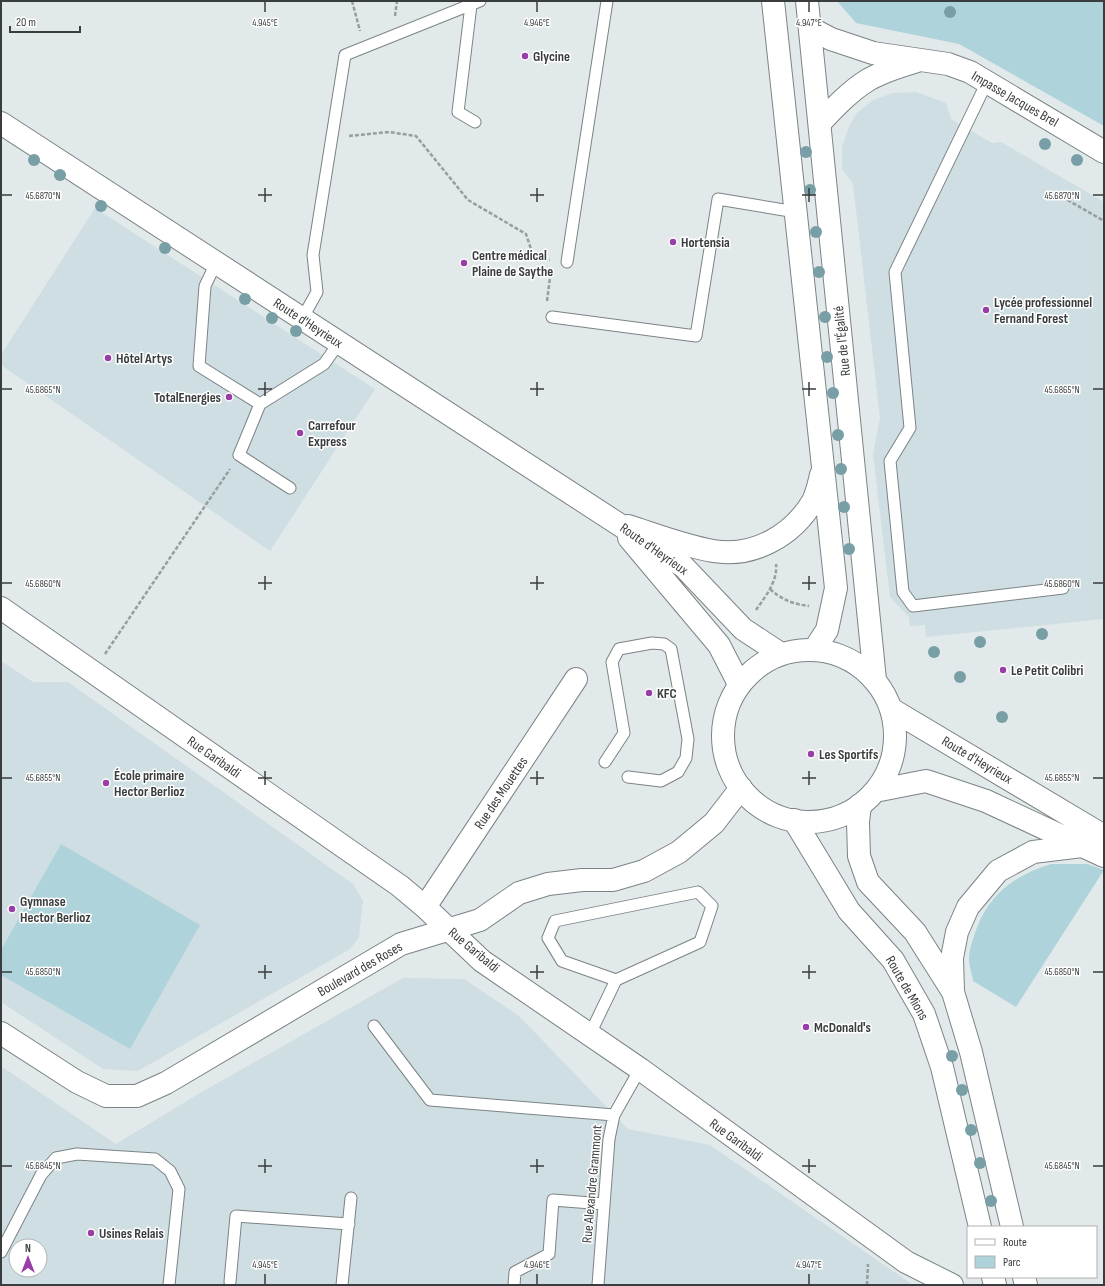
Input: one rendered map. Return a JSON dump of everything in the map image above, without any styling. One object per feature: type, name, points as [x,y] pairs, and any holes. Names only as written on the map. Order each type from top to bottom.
[{"type":"street","points":[[773,1],[836,588],[827,630],[814,650]]},
{"type":"street","name":"Rue de l'Égalité","points":[[807,1],[875,680]]},
{"type":"street","name":"Impasse Jacques Brel","points":[[810,28],[831,39],[873,53],[948,64],[970,72],[1104,152]]},
{"type":"street","name":"Impasse Jacques Brel","points":[[820,123],[842,101],[868,80],[899,66],[920,60]]},
{"type":"street","name":"Route d'Heyrieux","points":[[1,123],[683,566],[743,629],[781,654]]},
{"type":"street","points":[[615,522],[714,552],[741,552],[770,543],[788,531],[814,500],[824,468]]},
{"type":"street","name":"Route d'Heyrieux","points":[[615,522],[719,646],[740,684]]},
{"type":"street","name":"Rue Garibaldi","points":[[1,608],[400,886],[425,907],[482,961],[640,1069],[906,1262],[952,1285]]},
{"type":"street","points":[[953,992],[915,932],[868,882],[858,850],[858,822],[868,798],[887,773],[894,753],[895,730],[891,709],[884,694],[875,680],[858,664],[837,654],[814,650],[798,650],[781,654],[758,666],[740,684],[727,709],[722,736],[727,764],[741,788],[762,807],[774,814],[794,820],[817,821],[840,816],[868,798],[926,781],[986,801],[1104,856]]},
{"type":"street","name":"Rue des Mouettes","points":[[425,907],[576,679]]},
{"type":"street","name":"Route d'Heyrieux","points":[[891,709],[1104,836]]},
{"type":"street","name":"Boulevard des Roses","points":[[1,1033],[77,1082],[106,1096],[137,1096],[166,1083],[401,944],[480,920],[519,893],[548,884],[582,880],[613,880],[644,871],[679,852],[714,823],[741,788]]},
{"type":"street","name":"Route de Mions","points":[[794,820],[849,911],[893,960],[924,1014],[942,1067],[980,1226]]},
{"type":"street","points":[[1012,1226],[971,1052],[953,992],[952,958],[958,932],[968,907],[998,872],[1033,852],[1082,846]]},
{"type":"lane","points":[[568,262],[607,1]]},
{"type":"lane","points":[[302,319],[317,292],[313,255],[345,55],[476,3]]},
{"type":"lane","points":[[475,122],[458,112],[476,3]]},
{"type":"lane","points":[[987,82],[895,272],[910,428],[890,461],[903,592],[913,606],[1062,588]]},
{"type":"lane","points":[[552,317],[696,336],[718,199],[796,212]]},
{"type":"lane","points":[[216,263],[205,286],[199,366],[260,404]]},
{"type":"lane","points":[[290,488],[239,455],[260,404],[324,364],[339,343]]},
{"type":"lane","points":[[605,762],[624,733],[612,662],[620,649],[652,643],[664,644],[671,649],[688,740],[686,758],[678,772],[661,781],[628,777]]},
{"type":"lane","points":[[590,1034],[616,980],[700,942],[712,906],[698,892],[555,921],[548,938],[562,961],[616,980]]},
{"type":"lane","points":[[374,1026],[430,1100],[614,1114]]},
{"type":"lane","name":"Rue Alexandre Grammont","points":[[598,1285],[609,1139],[614,1114],[640,1069]]},
{"type":"lane","points":[[1,1252],[41,1175],[56,1158],[77,1154],[155,1159],[170,1171],[179,1189],[169,1285]]},
{"type":"lane","points":[[342,1285],[351,1198]]},
{"type":"lane","points":[[514,1285],[515,1272],[549,1254],[552,1200],[604,1204]]},
{"type":"lane","points":[[230,1282],[236,1216],[349,1224]]},
{"type":"path","points":[[352,1],[364,47]]},
{"type":"path","points":[[333,132],[352,137],[389,132],[416,136],[468,200],[526,234],[534,258],[553,260],[546,305],[552,317]]},
{"type":"path","points":[[1056,194],[1104,221]]},
{"type":"path","points":[[93,673],[239,455]]},
{"type":"path","points":[[743,629],[770,589],[777,570],[775,551],[770,543]]},
{"type":"path","points":[[770,589],[780,598],[796,604],[811,606]]},
{"type":"shaded area","name":"Lycée professionnel Fernand Forest","points":[[916,92],[946,103],[951,119],[992,143],[1001,142],[1104,202],[1104,619],[926,637],[925,625],[910,626],[909,617],[890,597],[873,454],[880,418],[853,184],[842,169],[842,147],[850,124],[857,113],[873,100],[893,93]]},
{"type":"shaded area","points":[[95,208],[375,389],[270,551],[1,365],[1,355]]},
{"type":"shaded area","name":"École primaire Hector Berlioz","points":[[1,661],[33,682],[68,682],[353,884],[363,901],[359,937],[350,949],[138,1071],[103,1069],[1,1002]]},
{"type":"shaded area","points":[[403,978],[464,979],[519,1016],[628,1129],[710,1145],[913,1285],[1,1285],[1,1066],[116,1144],[200,1093]]},
{"type":"green space","points":[[837,1],[1104,1],[1104,126],[959,44],[856,23]]},
{"type":"green space","points":[[61,844],[200,925],[130,1049],[1,975],[1,950]]},
{"type":"green space","points":[[1051,864],[1087,864],[1104,870],[1016,1007],[973,981],[969,962],[970,948],[981,917],[996,896],[1015,880]]},
{"type":"place","name":"Glycine","points":[[525,56]]},
{"type":"place","name":"Hortensia","points":[[673,242]]},
{"type":"place","name":"Centre médical Plaine de Saythe","points":[[464,263]]},
{"type":"place","name":"Lycée professionnel Fernand Forest","points":[[986,310]]},
{"type":"place","name":"Hôtel Artys","points":[[108,358]]},
{"type":"place","name":"TotalEnergies","points":[[229,397]]},
{"type":"place","name":"Carrefour Express","points":[[300,433]]},
{"type":"place","name":"Le Petit Colibri","points":[[1003,670]]},
{"type":"place","name":"KFC","points":[[649,693]]},
{"type":"place","name":"Les Sportifs","points":[[811,754]]},
{"type":"place","name":"École primaire Hector Berlioz","points":[[106,783]]},
{"type":"place","name":"Gymnase Hector Berlioz","points":[[12,909]]},
{"type":"place","name":"McDonald's","points":[[806,1027]]},
{"type":"place","name":"Usines Relais","points":[[91,1233]]}]
